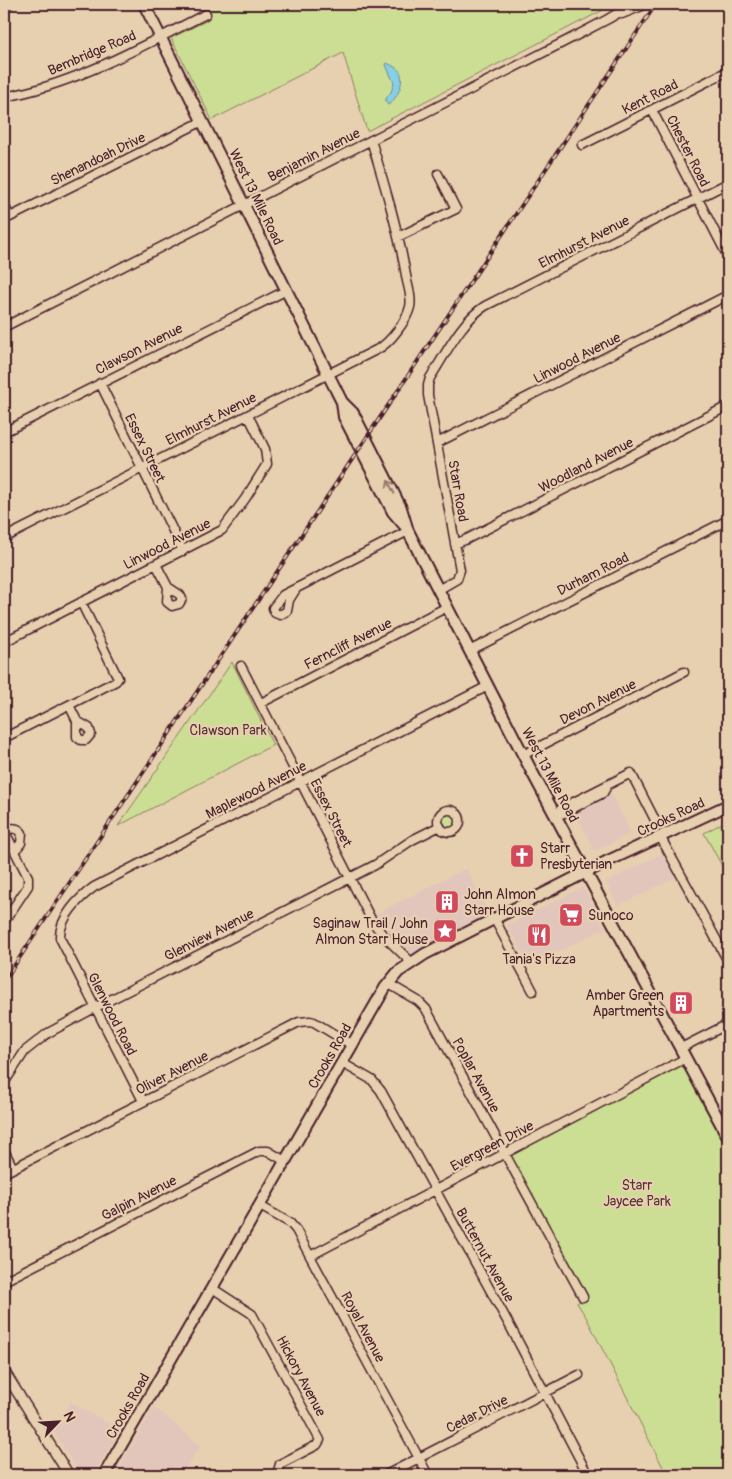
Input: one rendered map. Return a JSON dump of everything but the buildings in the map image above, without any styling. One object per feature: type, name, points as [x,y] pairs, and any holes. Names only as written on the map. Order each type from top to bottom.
[{"type":"main road","name":"West 13 Mile Road","points":[[144,4],[342,402],[344,417],[393,512],[408,531],[523,755],[728,1137]]},
{"type":"main road","name":"Crooks Road","points":[[104,1475],[342,1062],[388,984],[398,972],[411,962],[587,872],[728,805]]},
{"type":"street","points":[[4,5],[9,4]]},
{"type":"street","name":"Benjamin Avenue","points":[[4,326],[608,19],[633,4]]},
{"type":"street","name":"Benjamin Avenue","points":[[608,19],[646,4]]},
{"type":"street","name":"Bembridge Road","points":[[4,97],[36,90],[70,79],[206,14]]},
{"type":"street","name":"Kent Road","points":[[582,145],[728,71]]},
{"type":"street","name":"Chester Road","points":[[652,110],[728,257]]},
{"type":"street","name":"Shenandoah Drive","points":[[7,218],[203,121]]},
{"type":"street","points":[[371,140],[398,237],[456,209],[438,174]]},
{"type":"street","name":"Elmhurst Avenue","points":[[428,385],[430,378],[464,326],[478,311],[728,183]]},
{"type":"street","points":[[4,205],[7,218]]},
{"type":"street","name":"Elmhurst Avenue","points":[[4,538],[384,346],[406,317],[410,303],[404,261],[398,237]]},
{"type":"street","name":"Clawson Avenue","points":[[4,432],[287,290]]},
{"type":"street","name":"Linwood Avenue","points":[[437,443],[728,294]]},
{"type":"street","name":"Essex Street","points":[[100,384],[182,551]]},
{"type":"street","name":"Starr Road","points":[[428,385],[460,570],[453,582],[438,590]]},
{"type":"street","name":"Woodland Avenue","points":[[455,544],[467,540],[728,406]]},
{"type":"street","name":"Linwood Avenue","points":[[4,642],[225,528],[265,468],[268,458],[266,449],[248,415]]},
{"type":"street","name":"Durham Road","points":[[469,651],[728,520]]},
{"type":"street","points":[[296,589],[408,531]]},
{"type":"street","points":[[156,564],[168,588]]},
{"type":"street","points":[[4,738],[116,681],[118,678],[81,602]]},
{"type":"street","name":"Ferncliff Avenue","points":[[261,703],[447,607]]},
{"type":"street","name":"Essex Street","points":[[242,666],[374,925],[411,962]]},
{"type":"street","name":"Devon Avenue","points":[[523,755],[684,672]]},
{"type":"street","name":"Maplewood Avenue","points":[[60,938],[60,928],[74,906],[94,887],[488,686]]},
{"type":"street","points":[[69,705],[77,721]]},
{"type":"street","points":[[555,815],[564,813],[603,793],[607,786],[631,773],[655,820]]},
{"type":"street","name":"Glenview Avenue","points":[[4,1083],[25,1051],[48,1034],[95,1008],[375,865],[412,840],[440,826]]},
{"type":"street","points":[[4,922],[28,886],[28,877],[4,831],[12,828],[19,829],[22,833],[21,842],[15,852]]},
{"type":"street","points":[[661,838],[728,961]]},
{"type":"street","points":[[495,920],[533,992]]},
{"type":"street","name":"Glenwood Road","points":[[60,938],[143,1101]]},
{"type":"street","name":"Poplar Avenue","points":[[388,984],[418,1001],[426,1009],[583,1297]]},
{"type":"street","name":"Oliver Avenue","points":[[4,1173],[299,1022],[314,1022],[352,1045]]},
{"type":"street","points":[[681,1048],[728,1024]]},
{"type":"street","name":"Evergreen Drive","points":[[310,1256],[686,1058]]},
{"type":"street","name":"Butternut Avenue","points":[[342,1062],[378,1085],[588,1475]]},
{"type":"street","points":[[4,1150],[13,1168]]},
{"type":"street","name":"Galpin Avenue","points":[[4,1281],[258,1151],[268,1151],[285,1161]]},
{"type":"street","name":"Royal Avenue","points":[[260,1206],[293,1226],[428,1475]]},
{"type":"street","name":"Hickory Avenue","points":[[212,1288],[252,1314],[320,1440],[317,1445],[280,1464],[278,1471],[280,1475]]},
{"type":"street","points":[[4,1371],[7,1384],[69,1475]]},
{"type":"street","name":"Cedar Drive","points":[[386,1475],[579,1375]]},
{"type":"shaded area","points":[[610,792],[631,833],[595,851],[574,810]]},
{"type":"shaded area","points":[[665,852],[679,876],[618,906],[606,882]]},
{"type":"shaded area","points":[[466,868],[490,916],[412,954],[380,926],[374,915]]},
{"type":"shaded area","points":[[583,887],[605,928],[530,966],[507,925]]},
{"type":"shaded area","points":[[71,1402],[120,1430],[93,1475],[80,1475],[53,1431]]},
{"type":"shaded area","points":[[154,1407],[201,1446],[183,1472],[187,1475],[115,1475]]},
{"type":"green space","points":[[200,4],[615,4],[367,131],[343,53],[212,120],[171,38],[208,20]]},
{"type":"green space","name":"Clawson Park","points":[[232,662],[273,745],[118,826]]},
{"type":"green space","points":[[450,813],[455,815],[457,820],[455,825],[450,827],[445,825],[443,820],[445,815]]},
{"type":"green space","points":[[728,820],[728,877],[704,833]]},
{"type":"green space","name":"Starr Jaycee Park","points":[[682,1064],[728,1151],[728,1475],[667,1475],[577,1303],[588,1296],[511,1156]]},
{"type":"water","points":[[387,63],[399,71],[402,81],[397,95],[388,105],[385,100],[391,92],[394,83],[386,65]]},
{"type":"railway","points":[[4,981],[656,4]]},
{"type":"place","name":"Starr Presbyterian","points":[[522,856]]},
{"type":"place","name":"John Almon Starr House","points":[[447,902]]},
{"type":"place","name":"Sunoco","points":[[571,915]]},
{"type":"place","name":"Saginaw Trail / John Almon Starr House","points":[[445,931]]},
{"type":"place","name":"Tania's Pizza","points":[[539,935]]},
{"type":"place","name":"Amber Green Apartments","points":[[681,1003]]}]
